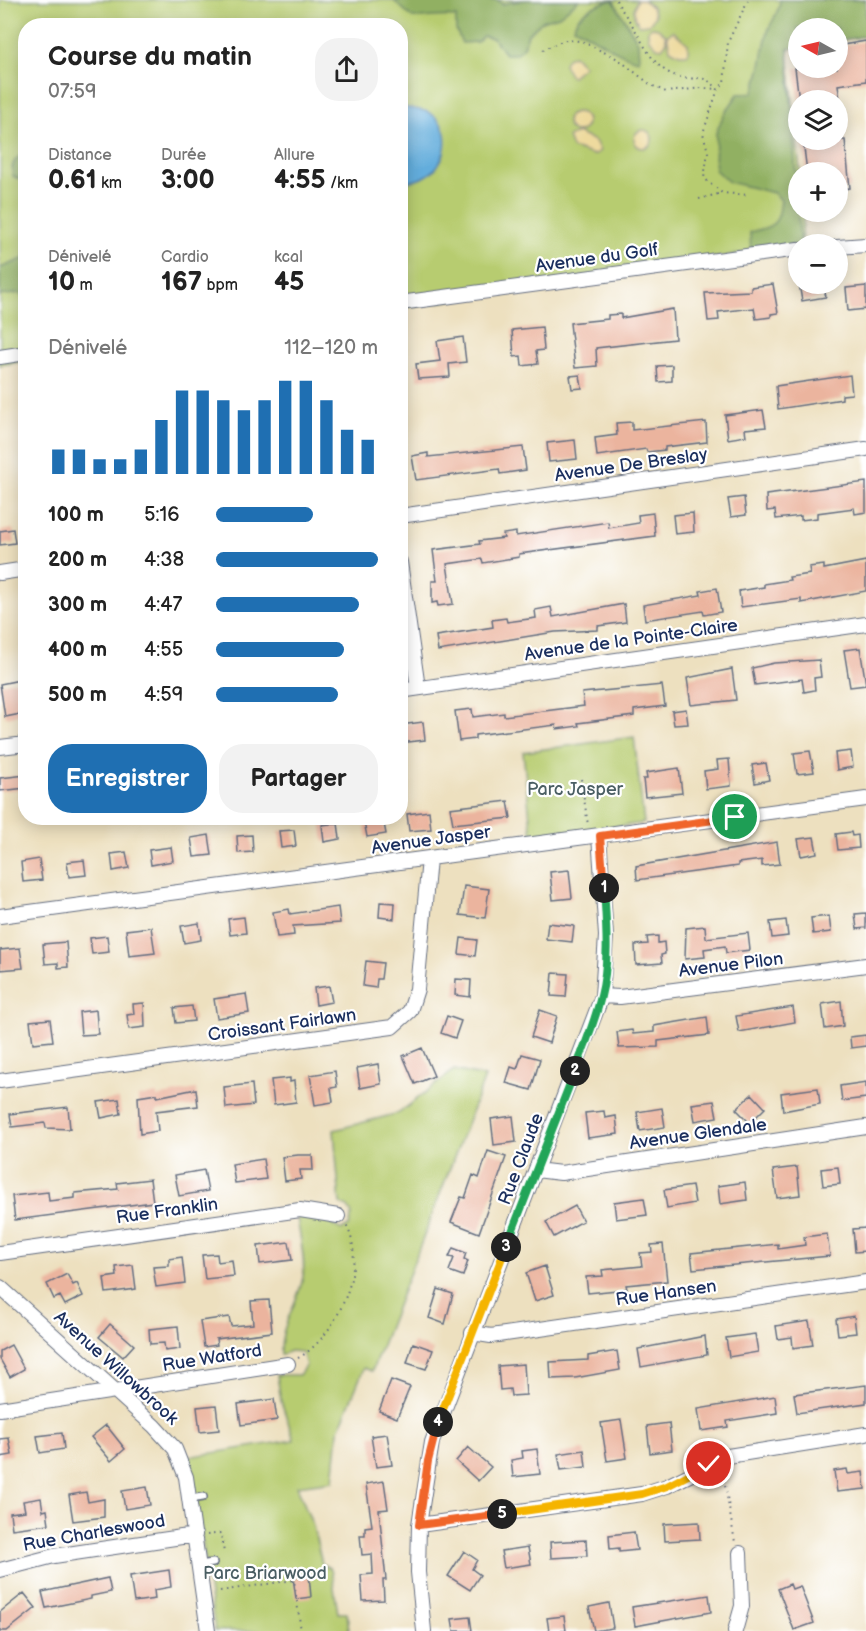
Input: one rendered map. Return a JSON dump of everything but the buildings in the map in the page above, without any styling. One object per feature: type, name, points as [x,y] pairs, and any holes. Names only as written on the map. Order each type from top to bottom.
[{"type":"street","points":[[848,246],[866,245]]},
{"type":"street","name":"Avenue du Golf","points":[[408,302],[788,250]]},
{"type":"street","points":[[0,357],[18,354]]},
{"type":"street","name":"Avenue De Breslay","points":[[408,515],[866,449]]},
{"type":"street","points":[[0,573],[18,570]]},
{"type":"street","points":[[408,618],[418,688]]},
{"type":"street","name":"Avenue de la Pointe-Claire","points":[[408,690],[866,624]]},
{"type":"street","points":[[0,747],[18,745]]},
{"type":"street","name":"Avenue Jasper","points":[[0,916],[429,859],[594,833],[866,799]]},
{"type":"street","name":"Rue Claude","points":[[424,1631],[418,1572],[419,1525],[435,1434],[602,996],[606,936],[594,833]]},
{"type":"street","name":"Croissant Fairlawn","points":[[0,1081],[392,1027],[410,1011],[417,989],[429,859]]},
{"type":"street","name":"Avenue Pilon","points":[[602,996],[620,997],[866,965]]},
{"type":"street","name":"Avenue Glendale","points":[[536,1170],[561,1173],[866,1127]]},
{"type":"street","name":"Rue Franklin","points":[[0,1253],[300,1209],[343,1222]]},
{"type":"street","name":"Rue Hansen","points":[[472,1332],[492,1336],[866,1282]]},
{"type":"street","name":"Avenue Willowbrook","points":[[0,1287],[161,1432],[175,1449],[196,1498],[195,1535],[206,1564],[208,1631]]},
{"type":"street","name":"Rue Watford","points":[[0,1409],[288,1364]]},
{"type":"street","points":[[419,1525],[642,1494],[667,1486],[728,1456],[866,1434]]},
{"type":"street","name":"Rue Charleswood","points":[[0,1570],[54,1556],[195,1535]]},
{"type":"street","points":[[735,1631],[742,1606],[739,1549]]},
{"type":"path","points":[[616,0],[655,62],[668,73],[683,78],[697,76],[709,81],[718,89]]},
{"type":"path","points":[[722,193],[704,178],[708,152],[703,133],[718,89],[724,83],[728,42],[748,0]]},
{"type":"path","points":[[543,50],[564,40],[581,41],[618,59],[651,85],[666,92],[702,88],[718,89]]},
{"type":"path","points":[[699,199],[722,193],[749,195]]},
{"type":"path","points":[[582,779],[594,833]]},
{"type":"path","points":[[305,1355],[339,1315],[354,1262],[352,1242],[343,1222]]},
{"type":"path","points":[[721,1465],[739,1549]]},
{"type":"path","points":[[217,1534],[221,1533],[224,1553]]},
{"type":"path","points":[[220,1592],[294,1581],[301,1631]]},
{"type":"green space","points":[[0,0],[866,0],[866,36],[848,39],[848,18],[788,18],[788,78],[791,78],[792,90],[788,90],[788,150],[798,150],[799,162],[788,162],[788,222],[803,222],[802,234],[788,234],[788,246],[408,307],[408,18],[18,18],[18,362],[0,365]]},
{"type":"green space","points":[[393,0],[498,0],[502,4],[524,0],[579,0],[559,16],[544,20],[528,34],[524,47],[515,54],[505,54],[493,38],[483,36],[477,42],[462,43],[456,30],[456,17],[413,18]]},
{"type":"green space","points":[[613,0],[638,42],[639,60],[615,51],[574,27],[584,13],[595,6]]},
{"type":"green space","points":[[780,0],[866,0],[866,36],[848,39],[848,18],[788,18],[788,78],[791,90],[788,90],[788,150],[794,150],[795,162],[788,162],[788,222],[799,222],[799,234],[788,234],[788,246],[751,254],[750,232],[769,226],[776,220],[781,200],[774,193],[729,182],[715,170],[716,133],[723,116],[738,94],[753,93],[768,31]]},
{"type":"green space","points":[[18,158],[18,178],[13,176],[12,168]]},
{"type":"green space","points":[[18,261],[18,293],[0,296],[0,268]]},
{"type":"green space","name":"Parc Jasper","points":[[634,737],[644,823],[532,838],[523,752]]},
{"type":"green space","name":"Parc Briarwood","points":[[454,1070],[485,1077],[372,1371],[364,1368],[338,1432],[333,1481],[297,1486],[313,1526],[322,1564],[331,1569],[338,1613],[347,1613],[349,1631],[215,1631],[195,1488],[187,1457],[294,1440],[281,1401],[277,1375],[299,1375],[306,1365],[302,1352],[290,1351],[281,1355],[283,1334],[301,1287],[304,1270],[297,1216],[322,1220],[342,1230],[349,1226],[352,1214],[348,1207],[340,1204],[334,1130],[399,1113]]},
{"type":"sand","points":[[637,0],[643,0],[652,7],[655,16],[649,24],[640,25],[636,19],[634,10]]},
{"type":"sand","points":[[652,27],[658,28],[666,35],[666,43],[662,48],[657,47],[648,38],[648,30]]},
{"type":"sand","points":[[673,31],[688,44],[688,54],[679,54],[670,49],[667,36]]},
{"type":"sand","points":[[574,55],[584,66],[571,77],[564,64],[567,58]]},
{"type":"sand","points":[[573,112],[581,112],[587,118],[587,126],[581,132],[573,132],[567,126],[567,118]]},
{"type":"sand","points":[[639,130],[647,130],[652,135],[650,146],[639,148],[634,143],[634,135]]},
{"type":"sand","points":[[577,133],[595,141],[600,151],[594,155],[572,148],[568,137]]},
{"type":"water","points":[[408,108],[428,112],[436,118],[442,125],[446,143],[441,161],[435,169],[422,178],[408,182]]},
{"type":"route","points":[[709,1464],[667,1486],[642,1494],[419,1525],[428,1461],[441,1415],[602,996],[606,936],[600,836],[735,817]]}]
